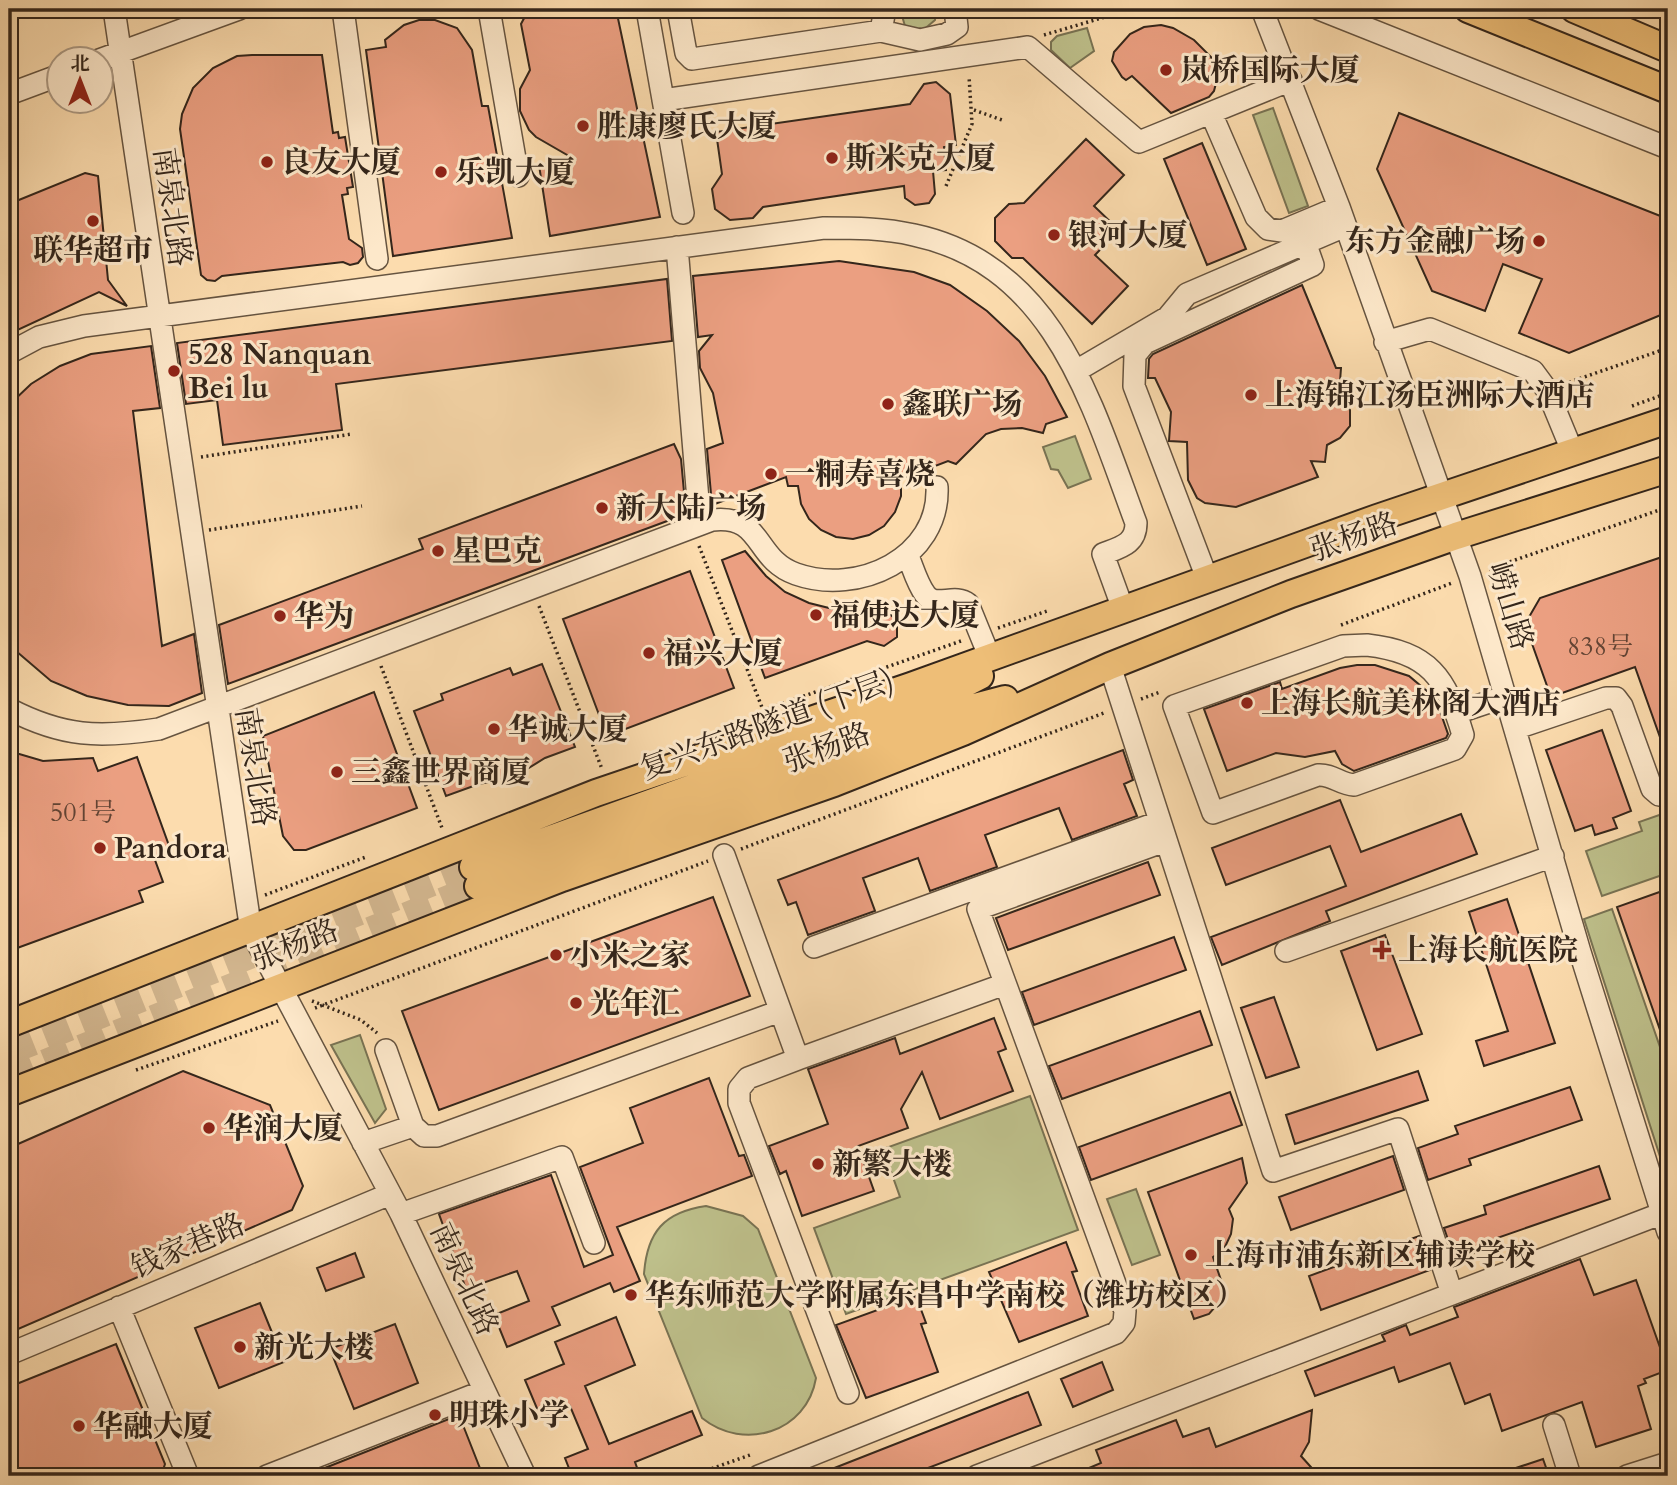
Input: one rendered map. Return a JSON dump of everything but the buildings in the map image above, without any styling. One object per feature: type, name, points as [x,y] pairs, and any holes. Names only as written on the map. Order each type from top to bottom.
[{"type":"main road","points":[[1468,9],[1668,90]]},
{"type":"main road","points":[[1574,9],[1668,49]]},
{"type":"main road","name":"张杨路","points":[[9,1024],[596,793],[990,658],[1207,578],[1668,420]]},
{"type":"main road","name":"张杨路","points":[[9,1093],[575,873],[834,783],[963,732],[1099,671],[1291,594],[1456,536],[1668,469]]},
{"type":"main road","name":"复兴东路隧道 (下层)","points":[[1075,627],[927,703],[476,876],[818,766],[952,713],[1099,671]]},
{"type":"street","name":"南泉北路","points":[[110,46],[114,9]]},
{"type":"street","points":[[116,53],[239,9]]},
{"type":"street","points":[[343,9],[377,259]]},
{"type":"street","points":[[489,9],[518,176]]},
{"type":"street","points":[[647,9],[682,213]]},
{"type":"street","points":[[678,9],[686,54],[692,59],[881,31],[912,40],[947,34],[959,23],[955,9]]},
{"type":"street","points":[[881,31],[885,9]]},
{"type":"street","name":"崂山路","points":[[1262,9],[1342,216],[1470,576],[1553,856],[1666,1219]]},
{"type":"street","points":[[1319,9],[1668,148]]},
{"type":"street","points":[[663,100],[1028,47],[1139,142],[1291,80]]},
{"type":"street","points":[[9,94],[46,80]]},
{"type":"street","name":"南泉北路","points":[[116,93],[158,315],[251,930],[401,1214],[525,1476]]},
{"type":"street","points":[[1211,113],[1256,217],[1268,229],[1282,231],[1342,216]]},
{"type":"street","points":[[1076,371],[1168,317],[1187,294],[1305,242],[1342,216]]},
{"type":"street","points":[[9,353],[39,337],[84,326],[677,247],[824,228],[869,229],[915,235],[958,250],[998,271],[1042,317],[1063,344],[1136,523],[1136,535],[1129,543],[1103,554],[1123,610]]},
{"type":"street","points":[[1207,578],[1134,386],[1135,355],[1145,343],[1313,265],[1305,242]]},
{"type":"street","points":[[677,247],[696,526]]},
{"type":"street","points":[[1385,342],[1430,329],[1533,371],[1547,390],[1573,453]]},
{"type":"street","points":[[9,709],[40,725],[75,734],[113,736],[159,729],[696,526],[727,518],[744,523],[776,565],[797,575],[822,580],[871,574],[894,565],[908,556],[921,542],[937,505],[937,487]]},
{"type":"street","points":[[908,556],[925,594],[931,599],[938,601],[954,598],[968,604],[990,658]]},
{"type":"street","points":[[1367,645],[1390,648],[1414,656],[1435,671],[1456,713],[1462,734],[1455,749],[1354,785],[1345,784],[1329,775],[1318,775],[1213,813],[1174,706],[1343,646],[1367,645]]},
{"type":"street","points":[[1099,671],[1122,706],[1273,1171],[1398,1129],[1452,1294]]},
{"type":"street","points":[[1456,713],[1507,696]]},
{"type":"street","points":[[1517,728],[1606,698],[1616,698],[1622,706],[1652,789],[1659,795],[1668,794]]},
{"type":"street","points":[[814,947],[1162,831]]},
{"type":"street","points":[[759,1476],[1116,1333],[1124,1323],[1125,1311],[978,909],[1162,831]]},
{"type":"street","points":[[724,855],[798,1059]]},
{"type":"street","points":[[1286,951],[1553,856]]},
{"type":"street","points":[[848,1393],[739,1103],[739,1089],[748,1079],[798,1059],[1005,984]]},
{"type":"street","points":[[386,1050],[413,1126],[424,1136],[437,1136],[780,1012]]},
{"type":"street","points":[[363,1143],[413,1126]]},
{"type":"street","points":[[401,1214],[562,1157],[594,1243]]},
{"type":"street","name":"钱家巷路","points":[[9,1353],[390,1194]]},
{"type":"street","points":[[977,1476],[1452,1294],[1666,1219]]},
{"type":"street","points":[[119,1307],[188,1476]]},
{"type":"street","points":[[267,1476],[484,1391]]},
{"type":"street","points":[[1554,1425],[1570,1476]]},
{"type":"street","points":[[1627,1476],[1668,1463]]},
{"type":"path","points":[[1028,47],[1048,33],[1132,9]]},
{"type":"path","points":[[946,186],[972,124],[974,110],[966,56]]},
{"type":"path","points":[[974,110],[1002,120]]},
{"type":"path","points":[[1547,390],[1668,348]]},
{"type":"path","points":[[179,460],[352,435]]},
{"type":"path","points":[[190,533],[362,506]]},
{"type":"path","points":[[1328,629],[1668,507]]},
{"type":"path","points":[[696,526],[763,710]]},
{"type":"path","points":[[532,588],[602,769]]},
{"type":"path","points":[[374,648],[442,828]]},
{"type":"path","points":[[125,1074],[321,1006],[1161,692]]},
{"type":"path","points":[[311,1001],[361,1020],[376,1033],[386,1050]]},
{"type":"path","points":[[691,1476],[750,1455],[759,1476]]},
{"type":"green space","points":[[900,9],[936,9],[935,20],[921,32],[905,26]]},
{"type":"green space","points":[[1087,28],[1094,51],[1070,68],[1051,50],[1051,42],[1057,36]]},
{"type":"green space","points":[[1273,108],[1308,206],[1289,213],[1253,115]]},
{"type":"green space","points":[[1075,436],[1091,479],[1068,488],[1058,470],[1051,469],[1043,447]]},
{"type":"green space","points":[[1668,812],[1668,873],[1602,896],[1586,851],[1642,831],[1639,822]]},
{"type":"green space","points":[[1612,909],[1668,1070],[1668,1168],[1664,1169],[1584,919]]},
{"type":"green space","points":[[360,1035],[386,1109],[375,1123],[331,1045]]},
{"type":"green space","points":[[1030,1096],[1078,1230],[846,1314],[814,1228],[900,1197],[883,1149]]},
{"type":"green space","points":[[1136,1189],[1160,1255],[1132,1265],[1107,1199]]},
{"type":"green space","points":[[706,1206],[743,1216],[758,1229],[816,1378],[810,1397],[800,1412],[771,1431],[754,1435],[736,1434],[702,1418],[644,1274],[649,1246],[660,1226],[679,1213]]},
{"type":"tunnel","points":[[9,1052],[473,867]]},
{"type":"tunnel","points":[[9,1077],[478,886]]},
{"type":"place","name":"岚桥国际大厦","points":[[1166,70]]},
{"type":"place","name":"胜康廖氏大厦","points":[[583,126]]},
{"type":"place","name":"斯米克大厦","points":[[832,158]]},
{"type":"place","name":"良友大厦","points":[[267,162]]},
{"type":"place","name":"乐凯大厦","points":[[441,172]]},
{"type":"place","name":"联华超市","points":[[93,221]]},
{"type":"place","name":"银河大厦","points":[[1054,235]]},
{"type":"place","name":"东方金融广场","points":[[1539,241]]},
{"type":"place","name":"528 Nanquan Bei lu","points":[[174,371]]},
{"type":"place","name":"上海锦江汤臣洲际大酒店","points":[[1251,395]]},
{"type":"place","name":"鑫联广场","points":[[888,404]]},
{"type":"place","name":"一粡寿喜烧","points":[[771,474]]},
{"type":"place","name":"新大陆广场","points":[[602,508]]},
{"type":"place","name":"星巴克","points":[[438,551]]},
{"type":"place","name":"福使达大厦","points":[[816,615]]},
{"type":"place","name":"华为","points":[[280,616]]},
{"type":"place","name":"福兴大厦","points":[[649,653]]},
{"type":"place","name":"上海长航美林阁大酒店","points":[[1247,703]]},
{"type":"place","name":"华诚大厦","points":[[494,729]]},
{"type":"place","name":"三鑫世界商厦","points":[[337,772]]},
{"type":"place","name":"Pandora","points":[[100,848]]},
{"type":"place","name":"上海长航医院","points":[[1382,950]]},
{"type":"place","name":"小米之家","points":[[556,955]]},
{"type":"place","name":"光年汇","points":[[576,1003]]},
{"type":"place","name":"华润大厦","points":[[209,1128]]},
{"type":"place","name":"新繁大楼","points":[[818,1164]]},
{"type":"place","name":"上海市浦东新区辅读学校","points":[[1191,1255]]},
{"type":"place","name":"华东师范大学附属东昌中学南校（潍坊校区）","points":[[631,1295]]},
{"type":"place","name":"新光大楼","points":[[240,1347]]},
{"type":"place","name":"明珠小学","points":[[435,1415]]},
{"type":"place","name":"华融大厦","points":[[79,1426]]}]
